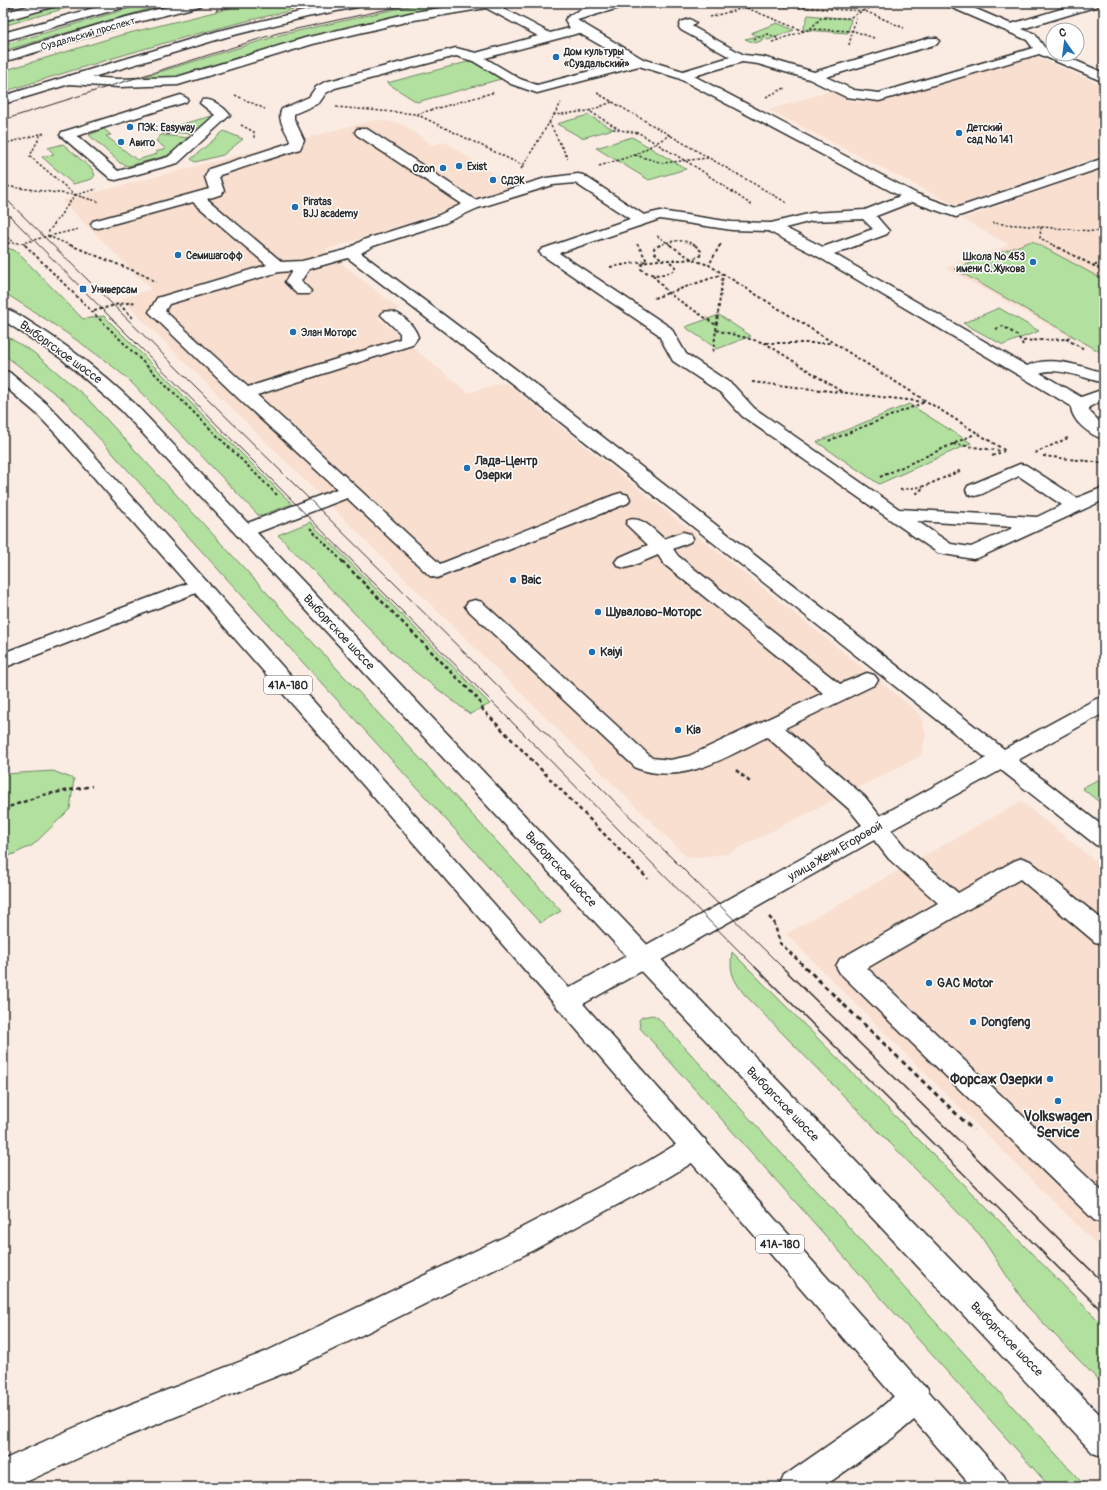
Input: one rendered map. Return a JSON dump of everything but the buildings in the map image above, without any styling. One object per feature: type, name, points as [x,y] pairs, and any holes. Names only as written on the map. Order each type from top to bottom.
[{"type":"main road","points":[[3,5],[9,3]]},
{"type":"main road","points":[[3,17],[52,3]]},
{"type":"main road","name":"Суздальский проспект","points":[[3,37],[125,3]]},
{"type":"main road","name":"Суздальский проспект","points":[[3,58],[115,24],[196,3]]},
{"type":"main road","points":[[307,13],[323,6],[325,3]]},
{"type":"main road","points":[[3,100],[222,34],[307,13],[357,3]]},
{"type":"main road","points":[[622,3],[575,16],[571,20],[574,26],[639,62],[683,75],[912,197],[956,213],[1104,162]]},
{"type":"main road","points":[[952,3],[1031,37],[1040,50],[1104,78]]},
{"type":"main road","points":[[1011,28],[1094,3]]},
{"type":"main road","points":[[141,91],[309,41],[362,28],[414,16],[492,5],[549,37]]},
{"type":"main road","points":[[262,64],[492,5]]},
{"type":"main road","points":[[690,23],[685,25],[685,27],[738,56],[759,60],[814,76],[851,94],[879,97],[1040,50]]},
{"type":"main road","points":[[481,55],[579,29]]},
{"type":"main road","points":[[814,76],[933,41]]},
{"type":"main road","points":[[98,224],[217,191],[212,176],[214,172],[295,146],[297,140],[287,119],[287,112],[314,100],[321,90],[330,85],[456,52],[466,53],[475,57],[527,87],[537,89],[639,62]]},
{"type":"main road","points":[[683,75],[738,56]]},
{"type":"main road","points":[[68,80],[119,83],[169,82]]},
{"type":"main road","points":[[169,82],[173,92],[185,101],[67,135],[116,176],[173,160],[223,115],[206,103]]},
{"type":"main road","points":[[362,132],[473,205]]},
{"type":"main road","points":[[620,499],[437,572],[157,312],[163,301],[278,267],[303,266],[350,253],[368,243],[440,220],[473,205],[551,181],[577,176],[642,220]]},
{"type":"main road","points":[[196,197],[278,267]]},
{"type":"main road","points":[[912,197],[867,214],[812,217],[771,227],[732,226],[660,215],[547,252],[665,331],[680,356],[727,389],[748,412],[945,549],[973,553],[1104,493]]},
{"type":"main road","points":[[822,253],[882,231],[867,214]]},
{"type":"main road","points":[[771,227],[822,253],[1026,374],[1080,404]]},
{"type":"main road","points":[[350,253],[519,379],[1104,839]]},
{"type":"main road","points":[[303,266],[293,282],[303,291]]},
{"type":"main road","name":"Выборгское шоссе","points":[[3,313],[57,347],[105,385],[244,531],[644,958],[1104,1442]]},
{"type":"main road","points":[[244,394],[406,342],[410,337],[408,331],[389,315]]},
{"type":"main road","points":[[1026,374],[1040,367],[1058,367],[1104,378]]},
{"type":"main road","name":"41А-180","points":[[3,376],[42,409],[62,430],[567,1000],[993,1487]]},
{"type":"main road","points":[[1080,404],[1104,394]]},
{"type":"main road","points":[[1080,404],[1080,412],[1099,431]]},
{"type":"main road","points":[[974,490],[1020,469],[1076,506]]},
{"type":"main road","points":[[244,531],[350,491]]},
{"type":"main road","points":[[893,514],[1040,523]]},
{"type":"main road","points":[[634,524],[662,546],[671,560],[838,694]]},
{"type":"main road","points":[[625,562],[683,538]]},
{"type":"main road","points":[[3,661],[199,585]]},
{"type":"main road","points":[[475,606],[644,763],[649,765],[670,768],[696,762],[867,680]]},
{"type":"main road","name":"улица Жени Егоровой","points":[[567,1000],[876,828],[1104,704]]},
{"type":"main road","points":[[770,727],[857,803],[896,853],[956,905]]},
{"type":"main road","points":[[1104,935],[1022,867],[849,966],[1104,1211]]},
{"type":"main road","points":[[3,1476],[109,1428],[276,1362],[514,1246],[657,1170],[695,1147]]},
{"type":"main road","points":[[795,1487],[883,1426],[916,1398]]},
{"type":"path","points":[[690,23],[755,5],[866,11],[933,41]]},
{"type":"path","points":[[810,29],[821,18],[843,19],[856,17],[874,5]]},
{"type":"path","points":[[746,8],[804,31]]},
{"type":"path","points":[[850,65],[846,56],[854,31],[856,17]]},
{"type":"path","points":[[738,56],[779,39],[810,29],[854,31],[901,50]]},
{"type":"path","points":[[754,39],[768,34],[779,39]]},
{"type":"path","points":[[741,107],[814,76]]},
{"type":"path","points":[[416,114],[502,91],[506,81],[513,79]]},
{"type":"path","points":[[499,198],[523,166],[575,80],[812,217]]},
{"type":"path","points":[[233,94],[261,108],[287,112]]},
{"type":"path","points":[[553,115],[590,111],[612,102]]},
{"type":"path","points":[[306,104],[416,114],[551,181]]},
{"type":"path","points":[[590,111],[621,130]]},
{"type":"path","points":[[549,122],[577,176],[635,155],[670,135]]},
{"type":"path","points":[[613,129],[639,133],[656,143],[756,208],[771,227]]},
{"type":"path","points":[[162,133],[170,134]]},
{"type":"path","points":[[3,144],[41,134]]},
{"type":"path","points":[[635,155],[663,163],[709,158]]},
{"type":"path","points":[[3,186],[75,195]]},
{"type":"path","points":[[956,213],[990,223],[1104,232]]},
{"type":"path","points":[[642,220],[645,228],[664,242],[693,260],[709,265],[1004,451]]},
{"type":"path","points":[[98,224],[48,236],[144,275],[158,283]]},
{"type":"path","points":[[709,265],[732,226]]},
{"type":"path","points":[[1041,227],[1040,238],[1104,271]]},
{"type":"path","points":[[3,235],[14,243]]},
{"type":"path","points":[[676,240],[697,246],[700,251],[700,256],[693,260],[681,262],[670,262],[661,259],[655,253],[654,248],[664,242],[676,240]]},
{"type":"path","points":[[3,243],[23,243],[94,311],[479,700],[483,710],[648,879]]},
{"type":"path","points":[[578,273],[661,259]]},
{"type":"path","points":[[647,261],[642,264],[641,268],[653,275],[662,275],[675,270],[675,266],[670,262]]},
{"type":"path","points":[[1093,265],[1104,264]]},
{"type":"path","points":[[629,306],[723,274]]},
{"type":"path","points":[[723,274],[709,377],[925,402]]},
{"type":"path","points":[[653,275],[668,293],[716,325]]},
{"type":"path","points":[[94,311],[119,304],[163,301]]},
{"type":"path","points":[[716,330],[765,343],[832,343]]},
{"type":"path","points":[[1023,341],[1065,339],[1072,336]]},
{"type":"path","points":[[765,343],[842,392]]},
{"type":"path","points":[[794,443],[827,442],[925,402]]},
{"type":"path","points":[[1099,431],[1031,454],[1104,463]]},
{"type":"path","points":[[866,495],[881,475],[976,433]]},
{"type":"path","points":[[951,444],[1010,452]]},
{"type":"path","points":[[989,458],[1004,451]]},
{"type":"path","points":[[866,495],[925,486],[968,467]]},
{"type":"path","points":[[3,809],[43,795],[92,786]]},
{"type":"path","points":[[768,917],[774,922],[780,943],[973,1130]]},
{"type":"shaded area","name":"Детский сад № 141","points":[[1035,56],[1045,60],[1045,62],[1049,62],[1104,86],[1104,155],[957,206],[769,110],[830,91],[855,102],[880,102]]},
{"type":"shaded area","points":[[381,120],[402,124],[432,145],[445,142],[516,188],[325,250],[399,309],[377,317],[468,393],[497,384],[506,383],[912,707],[921,717],[926,734],[921,756],[727,854],[688,858],[121,299],[151,289],[62,201],[366,122]]},
{"type":"shaded area","name":"Школа № 453 имени С. Жукова","points":[[1104,168],[1104,355],[945,268],[1009,245],[962,219]]},
{"type":"shaded area","points":[[1021,801],[1104,868],[1104,1252],[786,934]]},
{"type":"green space","points":[[64,3],[84,3],[3,26],[3,20]]},
{"type":"green space","points":[[148,3],[170,3],[3,51],[3,45]]},
{"type":"green space","points":[[251,3],[281,3],[293,10],[183,38],[3,92],[3,71],[121,35]]},
{"type":"green space","points":[[423,3],[460,3],[462,5],[357,25],[179,76],[133,80],[280,35]]},
{"type":"green space","points":[[808,15],[851,19],[848,33],[803,30]]},
{"type":"green space","points":[[777,23],[794,30],[768,40],[763,37],[761,39],[764,40],[755,43],[745,39],[758,36],[751,33]]},
{"type":"green space","points":[[471,61],[501,79],[417,102],[387,83]]},
{"type":"green space","points":[[588,115],[613,129],[582,138],[557,124]]},
{"type":"green space","points":[[212,116],[215,118],[198,134],[164,132],[167,128]]},
{"type":"green space","points":[[104,129],[111,135],[106,136],[137,160],[157,154],[155,152],[166,149],[156,141],[161,135],[189,138],[176,150],[166,156],[128,166],[120,163],[89,135]]},
{"type":"green space","points":[[224,131],[243,139],[223,155],[195,162],[191,159]]},
{"type":"green space","points":[[632,137],[686,169],[649,180],[596,148]]},
{"type":"green space","points":[[63,144],[92,169],[95,175],[92,179],[73,184],[42,157],[54,154],[48,148]]},
{"type":"green space","points":[[1032,241],[1104,280],[1104,354],[955,269]]},
{"type":"green space","points":[[3,247],[14,250],[19,254],[83,319],[104,316],[292,504],[259,516],[127,378],[82,344],[3,292]]},
{"type":"green space","points":[[999,308],[1039,331],[1003,345],[963,323]]},
{"type":"green space","points":[[719,315],[751,336],[717,349],[685,327]]},
{"type":"green space","points":[[3,334],[33,352],[85,396],[561,911],[540,923],[66,402],[3,354]]},
{"type":"green space","points":[[909,404],[971,443],[879,484],[817,442]]},
{"type":"green space","points":[[310,522],[490,704],[470,714],[401,661],[278,535]]},
{"type":"green space","points":[[53,771],[74,779],[70,809],[33,845],[3,859],[3,774]]},
{"type":"green space","points":[[1097,780],[1104,785],[1104,806],[1082,788]]},
{"type":"green space","points":[[732,952],[1104,1326],[1104,1386],[1026,1305],[980,1235],[744,994],[733,975],[731,965]]},
{"type":"green space","points":[[653,1015],[658,1018],[1086,1487],[1050,1487],[640,1028],[639,1020],[642,1017]]},
{"type":"tram line","points":[[3,120],[278,33],[416,3]]},
{"type":"tram line","points":[[3,196],[783,968]]},
{"type":"tram line","points":[[3,209],[755,967]]},
{"type":"tram line","points":[[755,967],[1104,1313]]},
{"type":"tram line","points":[[782,967],[1104,1283]]},
{"type":"place","name":"Дом культуры «Суздальский»","points":[[556,57]]},
{"type":"place","name":"ПЭК: Easyway","points":[[130,127]]},
{"type":"place","name":"Детский сад № 141","points":[[959,133]]},
{"type":"place","name":"Авито","points":[[121,142]]},
{"type":"place","name":"Exist","points":[[459,166]]},
{"type":"place","name":"Ozon","points":[[443,168]]},
{"type":"place","name":"СДЭК","points":[[493,180]]},
{"type":"place","name":"Piratas BJJ academy","points":[[295,207]]},
{"type":"place","name":"Семишагофф","points":[[178,255]]},
{"type":"place","name":"Школа № 453 имени С. Жукова","points":[[1033,262]]},
{"type":"place","name":"Универсам","points":[[83,289]]},
{"type":"place","name":"Элан Моторс","points":[[293,332]]},
{"type":"place","name":"Лада-Центр Озерки","points":[[467,468]]},
{"type":"place","name":"Baic","points":[[513,580]]},
{"type":"place","name":"Шувалово-Моторс","points":[[598,612]]},
{"type":"place","name":"Kaiyi","points":[[592,652]]},
{"type":"place","name":"Kia","points":[[678,730]]},
{"type":"place","name":"GAC Motor","points":[[929,983]]},
{"type":"place","name":"Dongfeng","points":[[973,1022]]},
{"type":"place","name":"Форсаж Озерки","points":[[1050,1079]]},
{"type":"place","name":"Volkswagen Service","points":[[1058,1101]]}]
